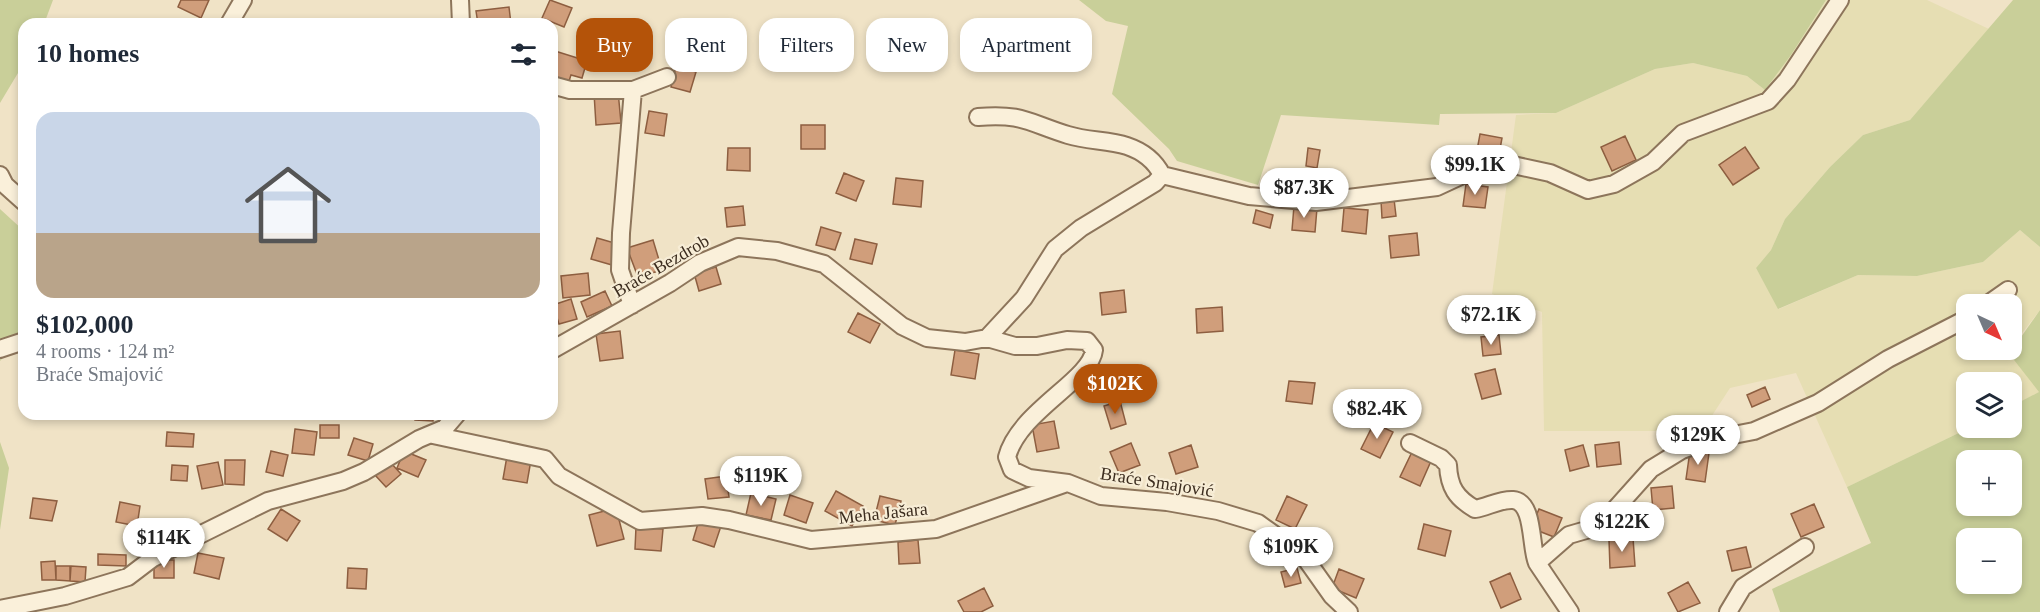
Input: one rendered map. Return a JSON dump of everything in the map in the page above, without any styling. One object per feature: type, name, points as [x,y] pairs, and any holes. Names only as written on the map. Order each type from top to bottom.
[{"type":"street","points":[[232,18],[243,0]]},
{"type":"street","points":[[460,0],[461,18]]},
{"type":"street","points":[[978,117],[1002,115],[1026,118],[1067,135],[1127,145],[1143,153],[1157,165],[1162,175],[1249,196],[1316,202],[1437,187],[1465,174],[1513,165],[1550,173],[1588,190],[1614,184],[1653,162],[1683,133],[1768,101],[1787,80],[1840,0]]},
{"type":"street","points":[[558,87],[570,90],[633,90],[667,77]]},
{"type":"street","points":[[632,305],[620,270],[633,90]]},
{"type":"street","points":[[0,175],[5,185],[18,197]]},
{"type":"street","points":[[987,338],[1024,298],[1054,249],[1081,228],[1155,183],[1162,175]]},
{"type":"street","name":"Braće Bezdrob","points":[[558,347],[716,255],[738,247],[755,247],[824,264],[902,326],[927,338],[965,342],[987,338]]},
{"type":"street","points":[[2002,294],[2008,290]]},
{"type":"street","points":[[1537,563],[1569,535],[1600,526],[1651,469],[1682,450],[1713,439],[1754,431],[1818,403],[1888,359],[1956,324]]},
{"type":"street","name":"Braće Smajović","points":[[987,338],[1015,346],[1037,346],[1081,339],[1091,345],[1093,358],[1089,366],[1028,420],[1017,433],[1007,457],[1012,470],[1019,475],[1068,483],[1101,496],[1167,502],[1218,511],[1258,523],[1303,555],[1332,596],[1349,612]]},
{"type":"street","points":[[0,349],[18,343]]},
{"type":"street","points":[[0,609],[65,596],[128,577],[153,558],[268,501],[343,481],[364,472],[419,439],[445,428],[452,420]]},
{"type":"street","name":"Meha Jašara","points":[[433,435],[545,459],[559,476],[640,521],[702,516],[729,520],[811,540],[936,529],[1068,483]]},
{"type":"street","points":[[1410,443],[1448,465],[1448,478],[1459,500],[1475,508],[1513,500],[1521,504],[1527,511],[1537,563],[1570,612]]},
{"type":"street","points":[[1728,612],[1743,587],[1805,547]]},
{"type":"shaded area","points":[[1826,0],[1927,0],[1989,29],[1910,120],[1863,135],[1830,167],[1785,219],[1771,250],[1756,268],[1779,309],[1858,275],[1917,276],[1983,262],[2020,230],[2040,247],[2040,310],[2022,333],[2022,294],[1956,294],[1956,360],[2016,360],[2040,392],[2022,401],[2022,372],[1956,372],[1956,434],[1847,487],[1796,373],[1730,388],[1702,431],[1544,431],[1542,312],[1492,294],[1516,115],[1556,113],[1655,69],[1693,63],[1747,76],[1765,90],[1791,55]]},
{"type":"green space","points":[[0,0],[53,0],[46,18],[18,18],[18,73],[0,103]]},
{"type":"green space","points":[[1079,0],[1826,0],[1791,55],[1765,90],[1747,76],[1693,63],[1655,69],[1556,113],[1440,114],[1439,125],[1281,115],[1258,185],[1177,161],[1169,149],[1112,94],[1128,26],[1106,21]]},
{"type":"green space","points":[[2013,0],[2040,0],[2040,247],[2020,230],[1983,262],[1917,276],[1858,275],[1778,309],[1756,268],[1771,250],[1785,219],[1830,167],[1863,135],[1910,120]]},
{"type":"green space","points":[[0,209],[18,226],[18,342],[0,361]]},
{"type":"green space","points":[[2040,310],[2040,612],[1780,612],[1772,589],[1871,543],[1847,487],[1956,434],[1956,438],[2022,438],[2022,401],[2039,392],[2014,360],[2022,360],[2022,336]]},
{"type":"green space","points":[[0,442],[9,468],[0,530]]},
{"type":"building","points":[[181,0],[209,0],[201,18],[178,7]]},
{"type":"building","points":[[550,0],[572,8],[564,27],[558,25],[558,18],[542,18]]},
{"type":"building","points":[[509,7],[510,18],[477,18],[476,11]]},
{"type":"building","points":[[558,52],[576,58],[576,72],[584,72],[582,78],[571,75],[567,87],[558,84]]},
{"type":"building","points":[[675,72],[696,72],[690,92],[671,87]]},
{"type":"building","points":[[618,91],[621,123],[596,125],[594,93]]},
{"type":"building","points":[[649,111],[667,114],[664,136],[645,133]]},
{"type":"building","points":[[801,125],[825,125],[825,149],[801,149]]},
{"type":"building","points":[[1480,134],[1502,138],[1498,160],[1476,156]]},
{"type":"building","points":[[1625,136],[1636,160],[1612,171],[1601,147]]},
{"type":"building","points":[[1745,147],[1759,168],[1733,185],[1719,165]]},
{"type":"building","points":[[728,148],[750,148],[750,171],[727,170]]},
{"type":"building","points":[[1308,148],[1320,150],[1317,168],[1306,166]]},
{"type":"building","points":[[844,173],[864,181],[856,201],[836,193]]},
{"type":"building","points":[[896,178],[923,181],[921,207],[893,204]]},
{"type":"building","points":[[1466,184],[1488,187],[1485,208],[1463,206]]},
{"type":"building","points":[[1394,199],[1396,216],[1382,218],[1381,201]]},
{"type":"building","points":[[743,206],[745,225],[727,227],[725,208]]},
{"type":"building","points":[[1294,206],[1317,208],[1315,232],[1292,230]]},
{"type":"building","points":[[1344,208],[1368,210],[1366,234],[1342,231]]},
{"type":"building","points":[[1256,210],[1273,215],[1270,228],[1253,223]]},
{"type":"building","points":[[821,227],[841,233],[835,250],[816,245]]},
{"type":"building","points":[[1417,233],[1419,255],[1391,258],[1389,236]]},
{"type":"building","points":[[597,238],[618,244],[612,265],[591,259]]},
{"type":"building","points":[[855,239],[877,244],[872,264],[850,259]]},
{"type":"building","points":[[653,240],[662,270],[638,277],[627,248]]},
{"type":"building","points":[[716,267],[721,284],[699,291],[694,273]]},
{"type":"building","points":[[588,273],[590,295],[563,298],[561,276]]},
{"type":"building","points":[[1124,290],[1126,312],[1102,315],[1100,293]]},
{"type":"building","points":[[605,291],[612,306],[587,317],[581,302]]},
{"type":"building","points":[[571,299],[577,319],[559,324],[558,303]]},
{"type":"building","points":[[1222,307],[1223,331],[1197,333],[1196,309]]},
{"type":"building","points":[[858,313],[880,324],[870,343],[848,332]]},
{"type":"building","points":[[620,331],[623,358],[600,361],[596,334]]},
{"type":"building","points":[[1499,335],[1501,354],[1483,356],[1481,337]]},
{"type":"building","points":[[955,350],[979,354],[975,379],[951,375]]},
{"type":"building","points":[[1495,369],[1501,394],[1482,399],[1475,374]]},
{"type":"building","points":[[1289,381],[1315,383],[1312,404],[1286,401]]},
{"type":"building","points":[[1765,387],[1770,399],[1752,407],[1747,395]]},
{"type":"building","points":[[1120,401],[1126,424],[1111,429],[1104,406]]},
{"type":"building","points":[[1054,421],[1059,448],[1037,452],[1032,425]]},
{"type":"building","points":[[1374,423],[1393,432],[1380,458],[1361,449]]},
{"type":"building","points":[[320,425],[339,425],[339,438],[320,438]]},
{"type":"building","points":[[295,429],[317,432],[314,455],[292,453]]},
{"type":"building","points":[[167,432],[194,434],[193,447],[166,446]]},
{"type":"building","points":[[354,438],[373,444],[368,461],[348,455]]},
{"type":"building","points":[[1619,442],[1621,464],[1597,467],[1595,445]]},
{"type":"building","points":[[1131,443],[1140,465],[1119,473],[1110,452]]},
{"type":"building","points":[[1191,445],[1198,467],[1176,474],[1169,453]]},
{"type":"building","points":[[1583,445],[1589,466],[1570,471],[1565,450]]},
{"type":"building","points":[[271,451],[288,455],[283,476],[266,472]]},
{"type":"building","points":[[404,451],[426,460],[418,477],[397,468]]},
{"type":"building","points":[[1690,451],[1709,453],[1705,482],[1686,479]]},
{"type":"building","points":[[1412,452],[1431,461],[1420,486],[1400,477]]},
{"type":"building","points":[[507,456],[531,460],[527,483],[503,479]]},
{"type":"building","points":[[225,460],[245,460],[244,485],[225,484]]},
{"type":"building","points":[[218,462],[223,485],[202,489],[197,466]]},
{"type":"building","points":[[390,462],[401,474],[386,487],[375,475]]},
{"type":"building","points":[[172,465],[188,466],[187,481],[171,480]]},
{"type":"building","points":[[726,476],[729,497],[708,499],[705,479]]},
{"type":"building","points":[[1672,486],[1674,508],[1653,510],[1651,488]]},
{"type":"building","points":[[836,491],[863,506],[852,526],[825,511]]},
{"type":"building","points":[[751,493],[776,499],[771,520],[746,515]]},
{"type":"building","points":[[790,495],[813,503],[806,523],[784,515]]},
{"type":"building","points":[[880,496],[901,501],[895,525],[874,520]]},
{"type":"building","points":[[1287,496],[1307,505],[1295,529],[1276,520]]},
{"type":"building","points":[[33,498],[57,501],[52,521],[30,518]]},
{"type":"building","points":[[120,502],[140,506],[137,526],[116,522]]},
{"type":"building","points":[[1814,504],[1824,527],[1801,537],[1791,514]]},
{"type":"building","points":[[616,508],[624,539],[597,546],[589,515]]},
{"type":"building","points":[[281,509],[300,521],[287,541],[268,529]]},
{"type":"building","points":[[1539,509],[1562,518],[1554,537],[1531,528]]},
{"type":"building","points":[[699,520],[721,526],[714,547],[693,540]]},
{"type":"building","points":[[1424,524],[1451,531],[1445,556],[1418,549]]},
{"type":"building","points":[[636,527],[663,529],[661,551],[635,549]]},
{"type":"building","points":[[1633,538],[1635,566],[1610,568],[1609,540]]},
{"type":"building","points":[[918,540],[920,563],[899,564],[898,542]]},
{"type":"building","points":[[1746,547],[1751,567],[1732,571],[1727,551]]},
{"type":"building","points":[[198,553],[224,558],[219,579],[194,573]]},
{"type":"building","points":[[98,554],[126,555],[126,566],[98,565]]},
{"type":"building","points":[[154,560],[174,560],[174,578],[154,578]]},
{"type":"building","points":[[55,561],[56,580],[42,580],[41,562]]},
{"type":"building","points":[[56,566],[70,566],[70,581],[56,580]]},
{"type":"building","points":[[71,566],[86,567],[85,582],[70,581]]},
{"type":"building","points":[[348,568],[367,569],[366,589],[347,588]]},
{"type":"building","points":[[1297,568],[1301,583],[1285,587],[1281,572]]},
{"type":"building","points":[[1339,569],[1364,579],[1356,598],[1332,588]]},
{"type":"building","points":[[1510,573],[1521,599],[1501,608],[1490,582]]},
{"type":"building","points":[[1688,582],[1700,603],[1678,612],[1668,593]]},
{"type":"building","points":[[984,588],[993,606],[981,612],[964,612],[958,601]]}]
